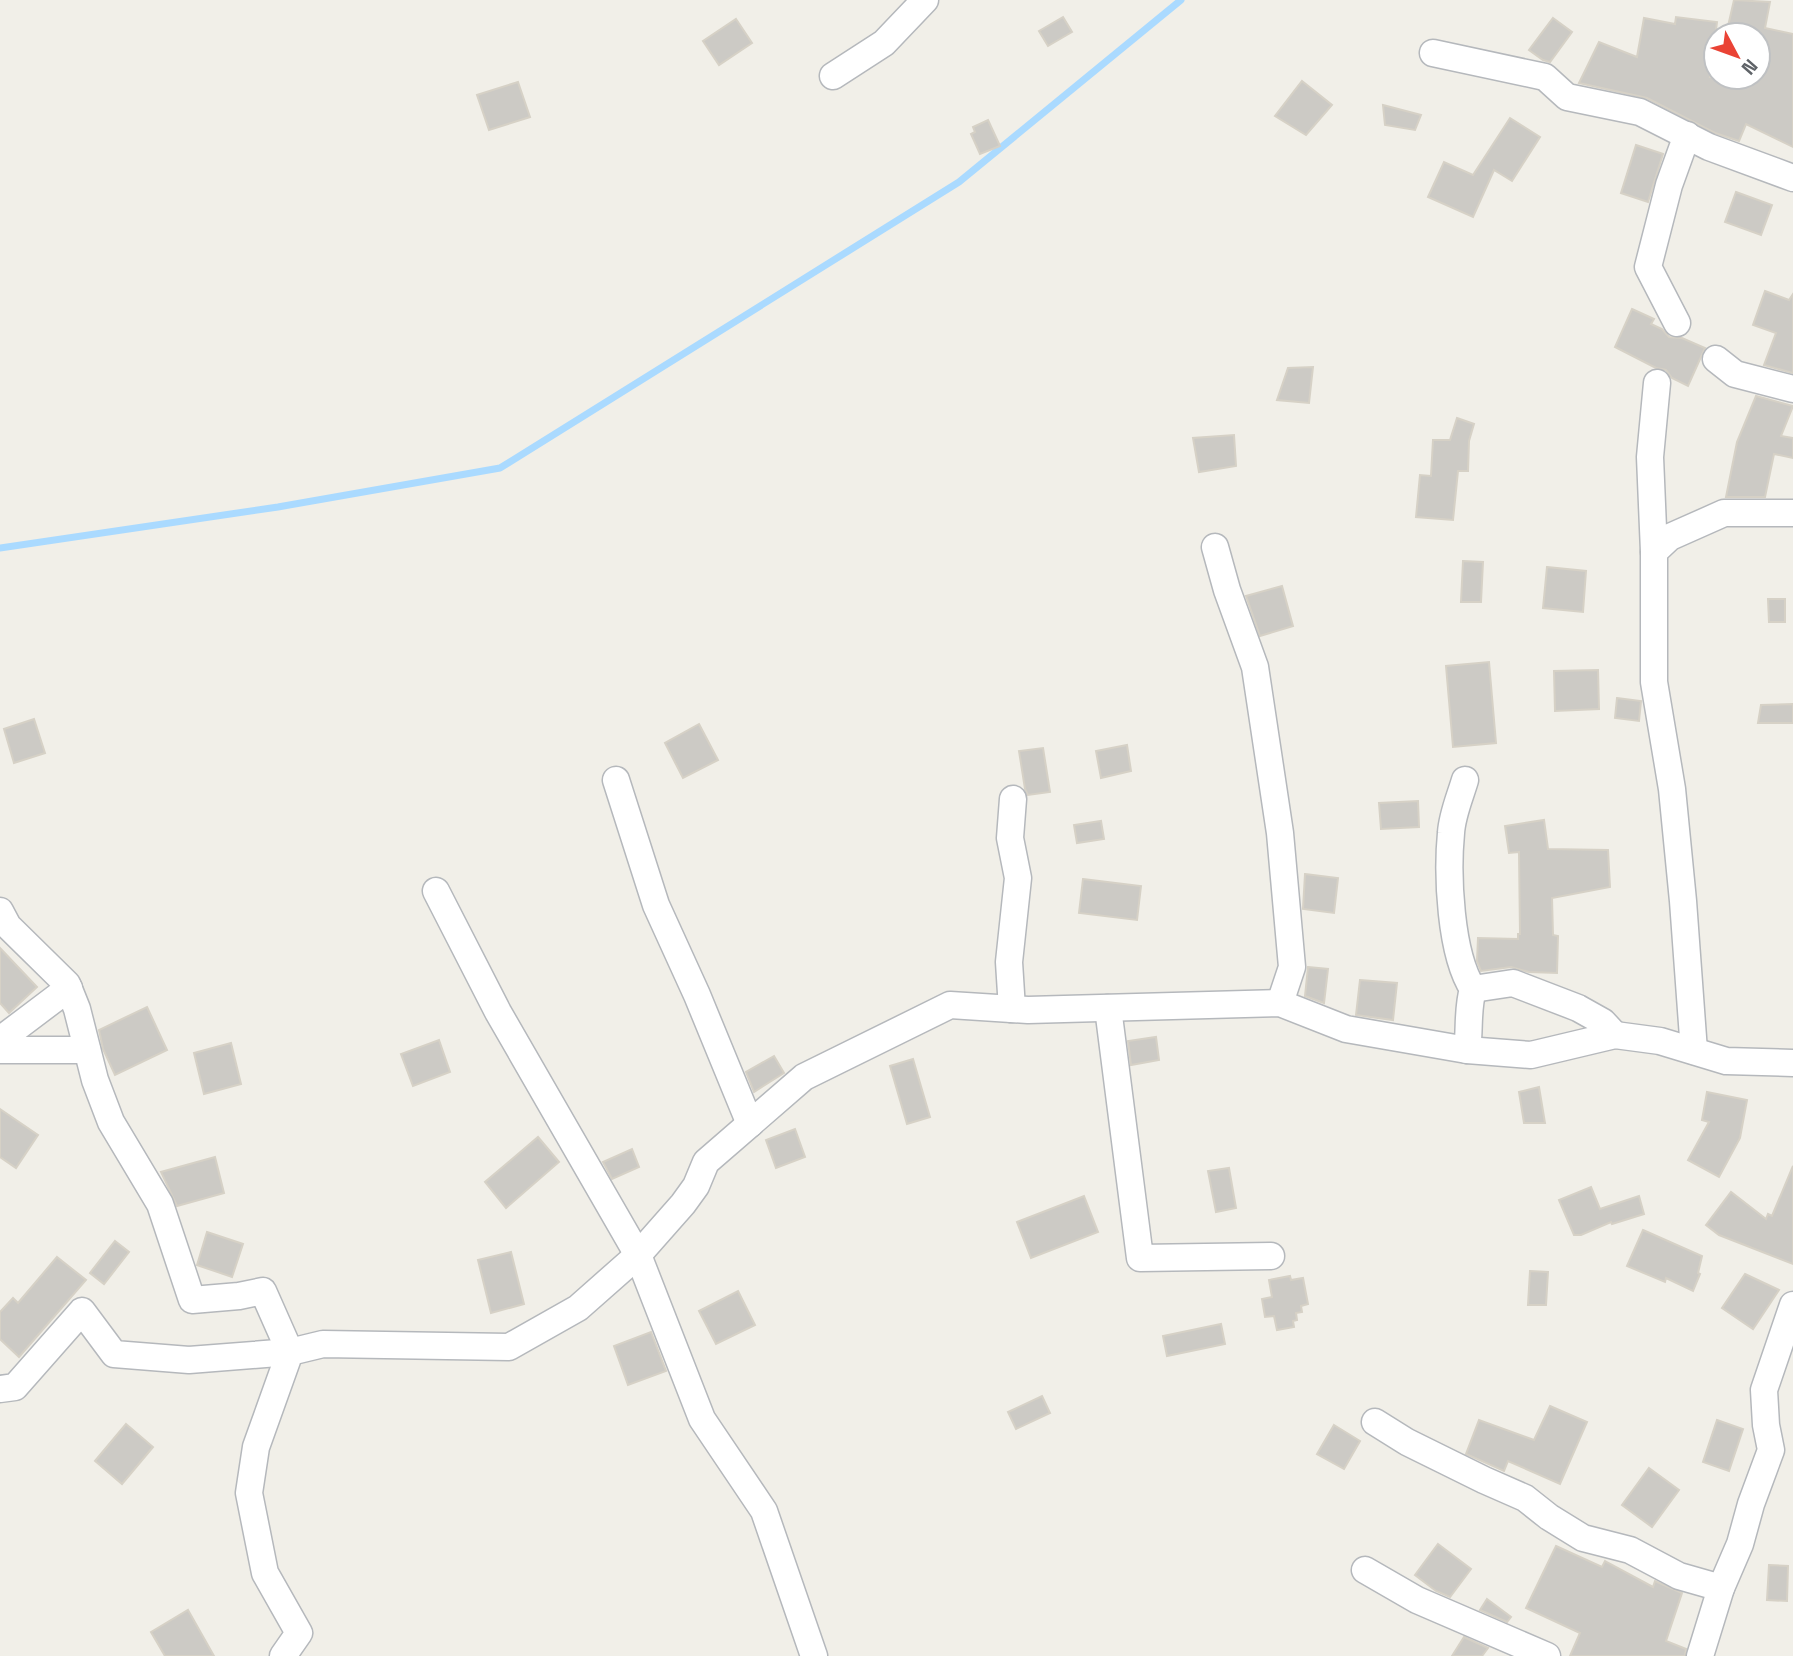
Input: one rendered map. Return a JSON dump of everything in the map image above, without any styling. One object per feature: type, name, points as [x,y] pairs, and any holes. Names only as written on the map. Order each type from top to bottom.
[{"type":"street","points":[[833,76],[884,43],[925,0]]},
{"type":"street","points":[[1433,53],[1545,77],[1567,97],[1640,112],[1709,147],[1793,178]]},
{"type":"street","points":[[1677,323],[1647,267],[1669,185],[1687,135]]},
{"type":"street","points":[[1716,359],[1735,374],[1793,389]]},
{"type":"street","points":[[1657,383],[1650,457],[1654,552],[1654,682],[1673,802],[1694,1051]]},
{"type":"street","points":[[1654,552],[1670,537],[1724,513],[1793,513]]},
{"type":"street","points":[[1215,547],[1227,590],[1255,667],[1278,820],[1292,967],[1280,1003]]},
{"type":"street","points":[[616,780],[656,905],[697,995],[750,1124]]},
{"type":"street","points":[[1465,780],[1451,831],[1449,893],[1467,979],[1473,989],[1469,1003],[1471,1029],[1467,1050]]},
{"type":"street","points":[[1012,1009],[1009,962],[1018,878],[1010,838],[1013,799]]},
{"type":"street","points":[[436,891],[498,1012],[638,1255],[702,1419],[764,1511],[814,1656]]},
{"type":"street","points":[[0,911],[8,926],[69,988],[95,1080],[111,1122],[160,1204],[192,1300],[263,1291],[290,1352],[256,1447],[249,1493],[265,1573],[299,1633],[283,1656]]},
{"type":"street","points":[[1473,989],[1513,983],[1578,1008],[1603,1022],[1615,1035]]},
{"type":"street","points":[[0,1040],[69,988]]},
{"type":"street","points":[[0,1389],[15,1387],[82,1311],[114,1354],[189,1360],[290,1352],[323,1344],[509,1348],[578,1308],[638,1255],[668,1223],[696,1186],[706,1162],[804,1077],[950,1005],[1012,1009],[1280,1003],[1346,1029],[1467,1050],[1531,1055],[1615,1035],[1660,1041],[1726,1061],[1793,1063]]},
{"type":"street","points":[[1108,1008],[1140,1258],[1271,1256]]},
{"type":"street","points":[[0,1050],[87,1050]]},
{"type":"street","points":[[1700,1656],[1721,1588],[1740,1545],[1770,1450],[1764,1390],[1793,1305]]},
{"type":"street","points":[[1375,1422],[1406,1442],[1525,1498],[1583,1538],[1630,1550],[1679,1576],[1721,1588]]},
{"type":"street","points":[[1365,1570],[1417,1600],[1547,1656]]},
{"type":"building","points":[[1734,0],[1770,2],[1766,21],[1729,21]]},
{"type":"building","points":[[1063,17],[1072,32],[1048,46],[1039,31]]},
{"type":"building","points":[[1676,17],[1709,21],[1702,21],[1702,91],[1772,91],[1772,30],[1793,34],[1793,147],[1746,124],[1739,141],[1715,133],[1647,98],[1579,83],[1599,42],[1637,57],[1644,18],[1675,24]]},
{"type":"building","points":[[1553,18],[1572,32],[1550,62],[1529,50]]},
{"type":"building","points":[[736,19],[752,43],[719,65],[703,41]]},
{"type":"building","points":[[1302,81],[1332,105],[1306,135],[1275,116]]},
{"type":"building","points":[[518,82],[530,117],[489,130],[477,95]]},
{"type":"building","points":[[1383,105],[1421,115],[1415,130],[1385,125]]},
{"type":"building","points":[[1510,118],[1540,137],[1512,181],[1494,170],[1473,217],[1428,197],[1444,162],[1473,175]]},
{"type":"building","points":[[988,120],[1000,146],[980,154],[971,134],[975,132],[973,127]]},
{"type":"building","points":[[1636,145],[1663,154],[1648,202],[1621,193]]},
{"type":"building","points":[[1736,192],[1772,205],[1761,235],[1725,222]]},
{"type":"building","points":[[1765,291],[1789,300],[1793,294],[1793,373],[1764,365],[1776,333],[1753,325]]},
{"type":"building","points":[[1632,309],[1654,319],[1651,324],[1662,329],[1669,337],[1682,338],[1705,348],[1688,386],[1672,378],[1666,370],[1656,368],[1615,347]]},
{"type":"building","points":[[1313,367],[1309,403],[1277,400],[1288,368]]},
{"type":"building","points":[[1756,396],[1793,406],[1781,436],[1793,438],[1793,458],[1774,454],[1765,497],[1726,497],[1737,442]]},
{"type":"building","points":[[1457,418],[1474,424],[1469,441],[1468,471],[1458,471],[1453,520],[1416,517],[1420,475],[1431,476],[1433,440],[1450,440]]},
{"type":"building","points":[[1234,435],[1236,466],[1199,472],[1193,438]]},
{"type":"building","points":[[1463,561],[1483,562],[1481,602],[1461,602]]},
{"type":"building","points":[[1547,567],[1586,571],[1583,612],[1543,608]]},
{"type":"building","points":[[1282,586],[1293,626],[1260,636],[1246,596]]},
{"type":"building","points":[[1768,599],[1785,599],[1785,622],[1769,622]]},
{"type":"building","points":[[1489,662],[1496,743],[1453,747],[1446,666]]},
{"type":"building","points":[[1598,670],[1599,709],[1555,711],[1554,671]]},
{"type":"building","points":[[1617,698],[1641,701],[1639,721],[1615,718]]},
{"type":"building","points":[[1793,704],[1793,723],[1758,723],[1761,705]]},
{"type":"building","points":[[34,719],[45,753],[14,763],[4,729]]},
{"type":"building","points":[[699,724],[718,760],[683,778],[665,743]]},
{"type":"building","points":[[1127,745],[1131,771],[1101,778],[1096,751]]},
{"type":"building","points":[[1043,748],[1050,792],[1028,795],[1019,751]]},
{"type":"building","points":[[1418,801],[1419,827],[1381,829],[1379,803]]},
{"type":"building","points":[[1544,820],[1548,849],[1608,850],[1610,887],[1552,898],[1553,935],[1558,936],[1557,973],[1529,972],[1511,967],[1481,971],[1477,961],[1478,938],[1518,939],[1520,934],[1519,852],[1509,853],[1505,826]]},
{"type":"building","points":[[1101,821],[1104,839],[1077,843],[1074,825]]},
{"type":"building","points":[[1305,874],[1338,878],[1334,913],[1303,909]]},
{"type":"building","points":[[1083,879],[1141,886],[1137,920],[1079,913]]},
{"type":"building","points":[[0,948],[37,987],[9,1013],[0,1003]]},
{"type":"building","points":[[1308,967],[1328,969],[1324,1003],[1305,996]]},
{"type":"building","points":[[1360,980],[1397,983],[1393,1020],[1356,1015]]},
{"type":"building","points":[[147,1007],[167,1050],[115,1075],[103,1049],[99,1030]]},
{"type":"building","points":[[1156,1037],[1159,1060],[1131,1065],[1128,1041]]},
{"type":"building","points":[[439,1040],[450,1072],[413,1086],[401,1054]]},
{"type":"building","points":[[231,1043],[241,1084],[204,1094],[194,1053]]},
{"type":"building","points":[[774,1056],[784,1073],[754,1092],[746,1072]]},
{"type":"building","points":[[913,1059],[930,1117],[907,1124],[890,1066]]},
{"type":"building","points":[[1539,1087],[1545,1123],[1524,1123],[1519,1092]]},
{"type":"building","points":[[1707,1092],[1747,1100],[1740,1138],[1719,1177],[1688,1160],[1709,1122],[1702,1120]]},
{"type":"building","points":[[0,1109],[38,1135],[16,1168],[0,1157]]},
{"type":"building","points":[[795,1129],[805,1157],[776,1168],[766,1140]]},
{"type":"building","points":[[538,1137],[559,1162],[506,1208],[485,1182]]},
{"type":"building","points":[[632,1149],[639,1167],[612,1179],[603,1162]]},
{"type":"building","points":[[215,1157],[224,1193],[177,1206],[161,1172]]},
{"type":"building","points":[[1793,1166],[1793,1264],[1719,1235],[1706,1225],[1731,1192],[1766,1219],[1768,1214],[1772,1216]]},
{"type":"building","points":[[1229,1168],[1236,1208],[1216,1212],[1208,1171]]},
{"type":"building","points":[[1591,1187],[1600,1209],[1639,1196],[1644,1214],[1574,1235],[1559,1200]]},
{"type":"building","points":[[1084,1196],[1098,1232],[1031,1258],[1017,1222]]},
{"type":"building","points":[[1643,1230],[1702,1256],[1700,1274],[1693,1291],[1666,1278],[1665,1282],[1627,1266]]},
{"type":"building","points":[[207,1232],[243,1244],[232,1277],[197,1265]]},
{"type":"building","points":[[115,1241],[129,1252],[104,1284],[90,1273]]},
{"type":"building","points":[[511,1252],[524,1304],[491,1313],[478,1260]]},
{"type":"building","points":[[57,1257],[86,1280],[19,1357],[0,1339],[0,1312],[13,1298],[18,1303]]},
{"type":"building","points":[[1530,1271],[1548,1272],[1546,1305],[1528,1305]]},
{"type":"building","points":[[1745,1274],[1779,1290],[1753,1329],[1722,1308]]},
{"type":"building","points":[[1290,1276],[1291,1280],[1303,1278],[1308,1304],[1301,1306],[1302,1312],[1296,1313],[1294,1327],[1277,1330],[1274,1316],[1265,1317],[1262,1299],[1272,1297],[1269,1280]]},
{"type":"building","points":[[738,1291],[755,1325],[716,1344],[699,1311]]},
{"type":"building","points":[[1221,1324],[1225,1344],[1167,1356],[1163,1336]]},
{"type":"building","points":[[651,1332],[666,1371],[628,1385],[614,1346]]},
{"type":"building","points":[[1042,1396],[1050,1413],[1016,1429],[1008,1412]]},
{"type":"building","points":[[1550,1406],[1587,1422],[1560,1484],[1508,1461],[1504,1471],[1466,1454],[1479,1420],[1534,1440]]},
{"type":"building","points":[[1717,1420],[1743,1429],[1729,1471],[1703,1462]]},
{"type":"building","points":[[126,1424],[153,1447],[122,1484],[95,1461]]},
{"type":"building","points":[[1334,1425],[1360,1441],[1344,1469],[1317,1454]]},
{"type":"building","points":[[1649,1468],[1679,1490],[1652,1527],[1622,1505]]},
{"type":"building","points":[[1438,1544],[1471,1569],[1450,1597],[1436,1591],[1415,1575]]},
{"type":"building","points":[[1556,1546],[1602,1567],[1605,1561],[1653,1587],[1655,1581],[1682,1593],[1666,1641],[1686,1649],[1685,1656],[1570,1656],[1580,1633],[1526,1608]]},
{"type":"building","points":[[1769,1565],[1788,1566],[1787,1601],[1767,1600]]},
{"type":"building","points":[[1487,1599],[1511,1617],[1507,1622],[1480,1610]]},
{"type":"building","points":[[188,1610],[214,1656],[165,1656],[151,1632]]},
{"type":"building","points":[[1464,1637],[1488,1648],[1482,1656],[1452,1656]]},
{"type":"waterway","points":[[0,548],[278,507],[500,468],[959,182],[1181,0]]}]
